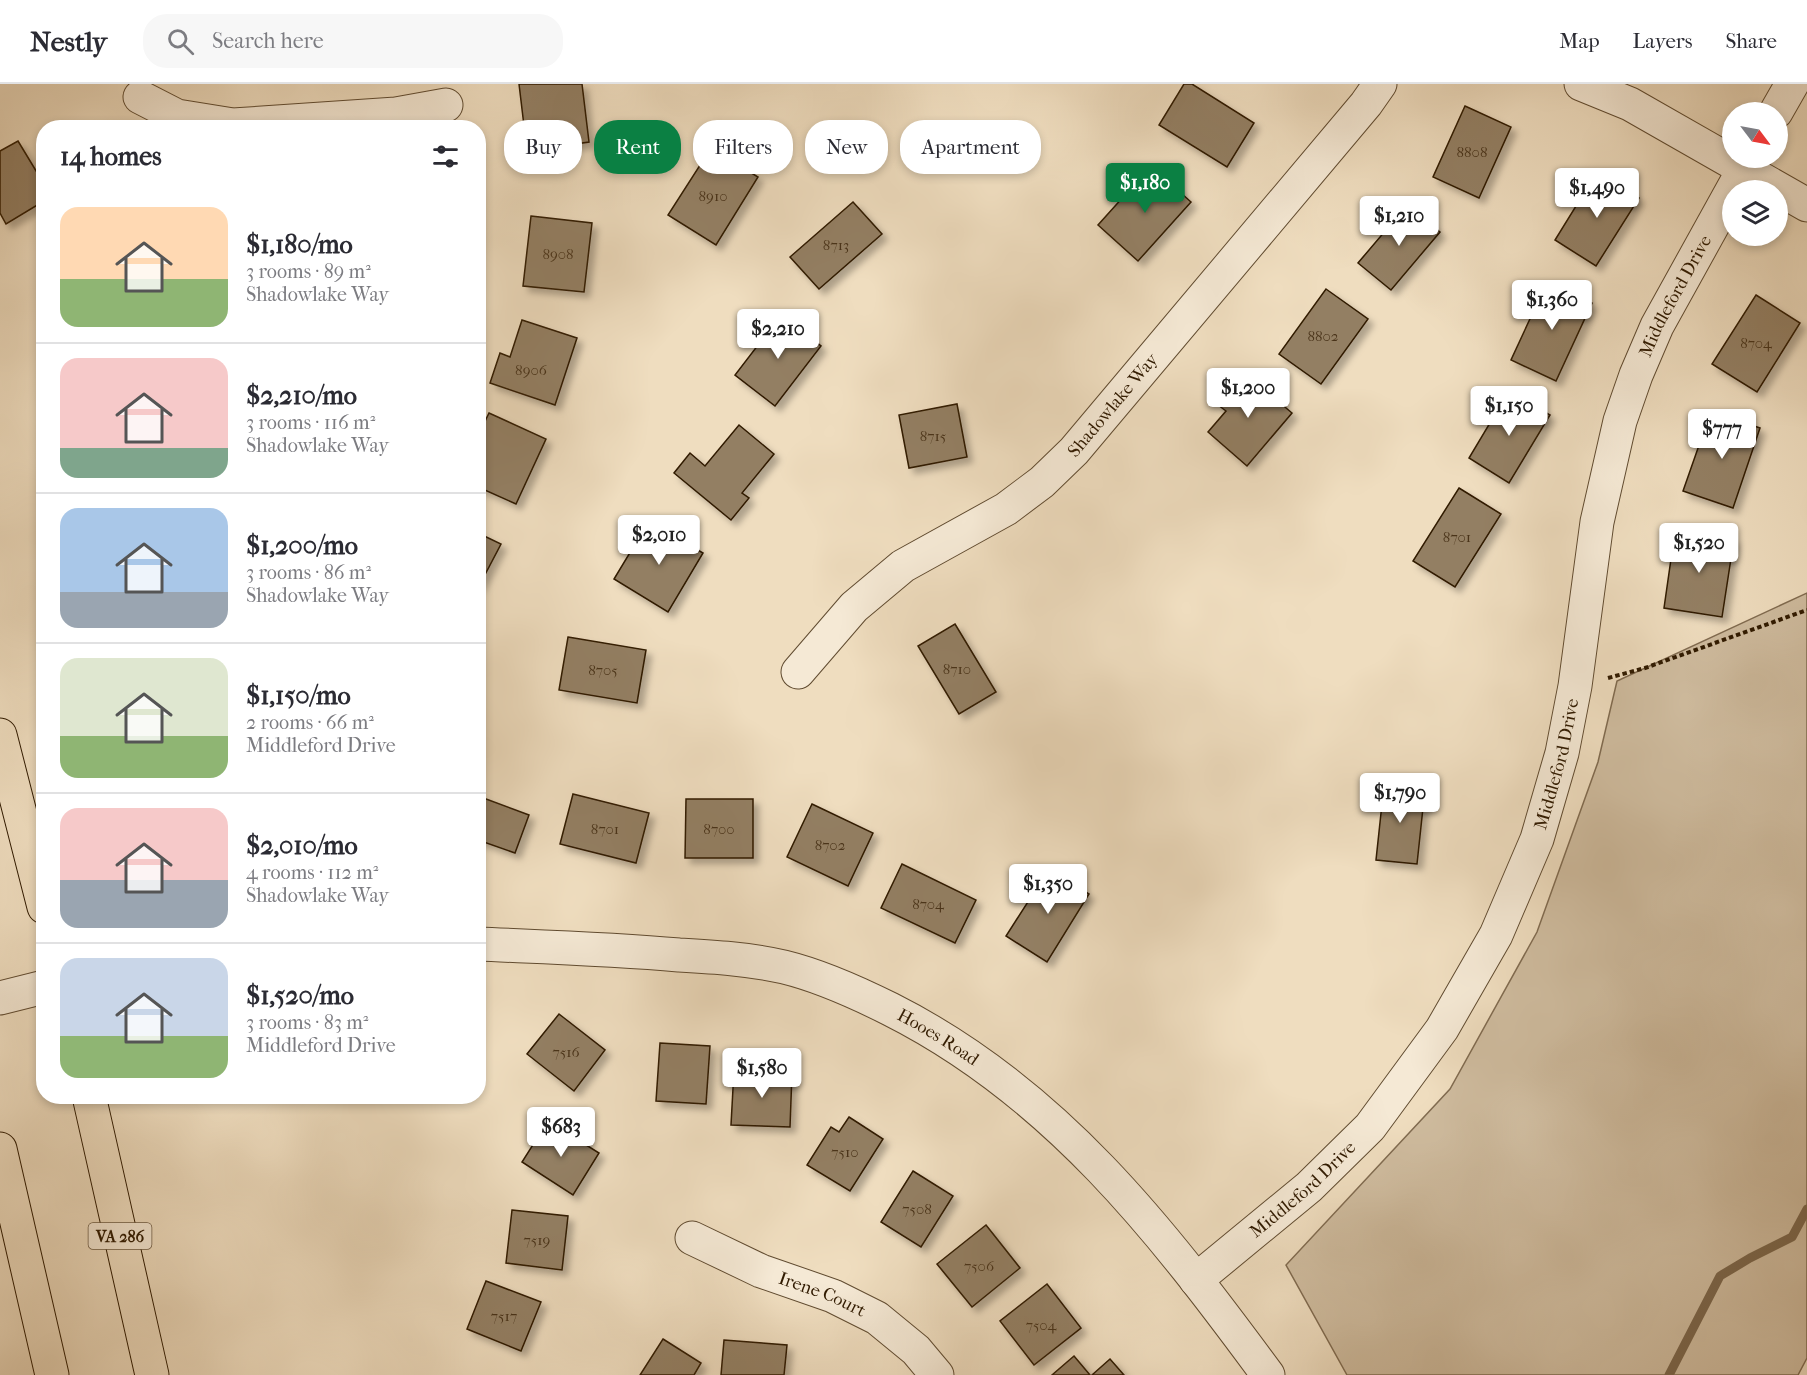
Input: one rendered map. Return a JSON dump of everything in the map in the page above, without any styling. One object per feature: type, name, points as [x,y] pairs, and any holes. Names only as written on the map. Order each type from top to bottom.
[{"type":"highway","points":[[0,735],[36,876]]},
{"type":"highway","name":"VA 286","points":[[90,1104],[152,1375]]},
{"type":"highway","points":[[0,1149],[52,1375]]},
{"type":"street","name":"Shadowlake Way","points":[[798,672],[854,607],[903,566],[1006,509],[1042,482],[1074,451],[1366,104],[1380,84]]},
{"type":"street","points":[[1581,84],[1630,104],[1722,150]]},
{"type":"street","points":[[1782,102],[1792,84]]},
{"type":"street","points":[[140,97],[177,116],[202,120]]},
{"type":"street","points":[[307,120],[396,114],[446,105]]},
{"type":"street","name":"Middleford Drive","points":[[1196,1280],[1276,1216],[1340,1159],[1370,1127],[1443,1029],[1496,935],[1537,839],[1562,753],[1575,686],[1597,522],[1620,421],[1657,326],[1744,168]]},
{"type":"street","points":[[1754,168],[1807,205]]},
{"type":"street","name":"Hooes Road","points":[[486,944],[648,952],[783,967],[816,977],[908,1018],[961,1050],[1038,1108],[1091,1157],[1142,1212],[1268,1375]]},
{"type":"street","points":[[0,998],[36,989]]},
{"type":"street","name":"Irene Court","points":[[692,1238],[761,1271],[833,1296],[877,1318],[916,1350],[937,1375]]},
{"type":"path","points":[[1575,686],[1645,668],[1807,610]]},
{"type":"shaded area","points":[[1807,593],[1807,1358],[1798,1375],[1347,1375],[1286,1265],[1450,1089],[1537,932],[1598,762],[1617,681]]},
{"type":"building","points":[[519,84],[582,84],[589,142],[582,143],[582,120],[523,120]]},
{"type":"building","points":[[1184,84],[1192,84],[1254,123],[1227,167],[1159,125]]},
{"type":"building","points":[[1465,106],[1511,127],[1479,198],[1433,177]]},
{"type":"building","points":[[18,141],[36,171],[36,206],[6,224],[0,213],[0,151]]},
{"type":"building","points":[[1151,166],[1191,202],[1138,261],[1098,225]]},
{"type":"building","points":[[1597,172],[1639,198],[1596,266],[1555,240]]},
{"type":"building","points":[[694,174],[753,174],[758,177],[716,245],[668,215]]},
{"type":"building","points":[[853,202],[882,234],[819,289],[790,257]]},
{"type":"building","points":[[1408,204],[1440,232],[1391,290],[1358,263]]},
{"type":"building","points":[[531,216],[592,223],[584,292],[523,286]]},
{"type":"building","points":[[1547,282],[1592,303],[1556,381],[1511,360]]},
{"type":"building","points":[[1326,289],[1368,319],[1321,384],[1279,354]]},
{"type":"building","points":[[1756,295],[1800,323],[1757,392],[1712,364]]},
{"type":"building","points":[[781,315],[821,346],[775,406],[735,375]]},
{"type":"building","points":[[522,320],[577,338],[555,405],[490,383],[500,353],[510,357]]},
{"type":"building","points":[[1245,373],[1292,413],[1247,466],[1208,432],[1226,411],[1218,405]]},
{"type":"building","points":[[1509,391],[1550,415],[1509,483],[1469,458]]},
{"type":"building","points":[[957,404],[967,457],[909,468],[899,415]]},
{"type":"building","points":[[1711,411],[1760,428],[1733,508],[1683,491]]},
{"type":"building","points":[[489,413],[546,439],[516,504],[486,491],[486,419]]},
{"type":"building","points":[[739,425],[774,454],[742,493],[749,498],[731,520],[674,473],[690,453],[705,466]]},
{"type":"building","points":[[1459,488],[1501,514],[1455,587],[1413,561]]},
{"type":"building","points":[[649,521],[703,553],[668,612],[614,579]]},
{"type":"building","points":[[1675,531],[1734,539],[1722,617],[1664,608]]},
{"type":"building","points":[[486,537],[501,544],[486,573]]},
{"type":"building","points":[[955,624],[996,692],[959,714],[918,646]]},
{"type":"building","points":[[568,637],[646,650],[637,703],[559,690]]},
{"type":"building","points":[[1384,785],[1425,789],[1417,864],[1376,860]]},
{"type":"building","points":[[573,794],[649,813],[636,863],[560,844]]},
{"type":"building","points":[[486,799],[529,815],[515,853],[486,843]]},
{"type":"building","points":[[686,799],[753,799],[753,858],[685,858]]},
{"type":"building","points":[[812,804],[873,833],[848,886],[787,857]]},
{"type":"building","points":[[902,864],[976,900],[955,943],[881,908]]},
{"type":"building","points":[[1049,869],[1089,894],[1047,962],[1006,936]]},
{"type":"building","points":[[559,1014],[605,1050],[574,1091],[527,1054]]},
{"type":"building","points":[[660,1043],[710,1046],[706,1104],[656,1101]]},
{"type":"building","points":[[734,1070],[792,1073],[790,1127],[731,1125]]},
{"type":"building","points":[[849,1117],[883,1139],[850,1191],[807,1165],[831,1127],[839,1132]]},
{"type":"building","points":[[548,1121],[599,1153],[573,1195],[522,1162]]},
{"type":"building","points":[[913,1171],[953,1196],[921,1247],[881,1222]]},
{"type":"building","points":[[512,1210],[568,1216],[562,1270],[506,1263]]},
{"type":"building","points":[[986,1225],[1020,1268],[972,1307],[937,1264]]},
{"type":"building","points":[[486,1281],[541,1302],[521,1351],[467,1329]]},
{"type":"building","points":[[1047,1284],[1081,1328],[1034,1365],[1000,1321]]},
{"type":"building","points":[[663,1339],[701,1363],[694,1375],[640,1375]]},
{"type":"building","points":[[724,1340],[787,1345],[784,1375],[721,1375]]},
{"type":"building","points":[[1074,1356],[1090,1375],[1052,1375]]},
{"type":"building","points":[[1110,1359],[1124,1375],[1092,1375]]},
{"type":"waterway","points":[[1669,1375],[1720,1276],[1792,1237],[1807,1209]]}]
